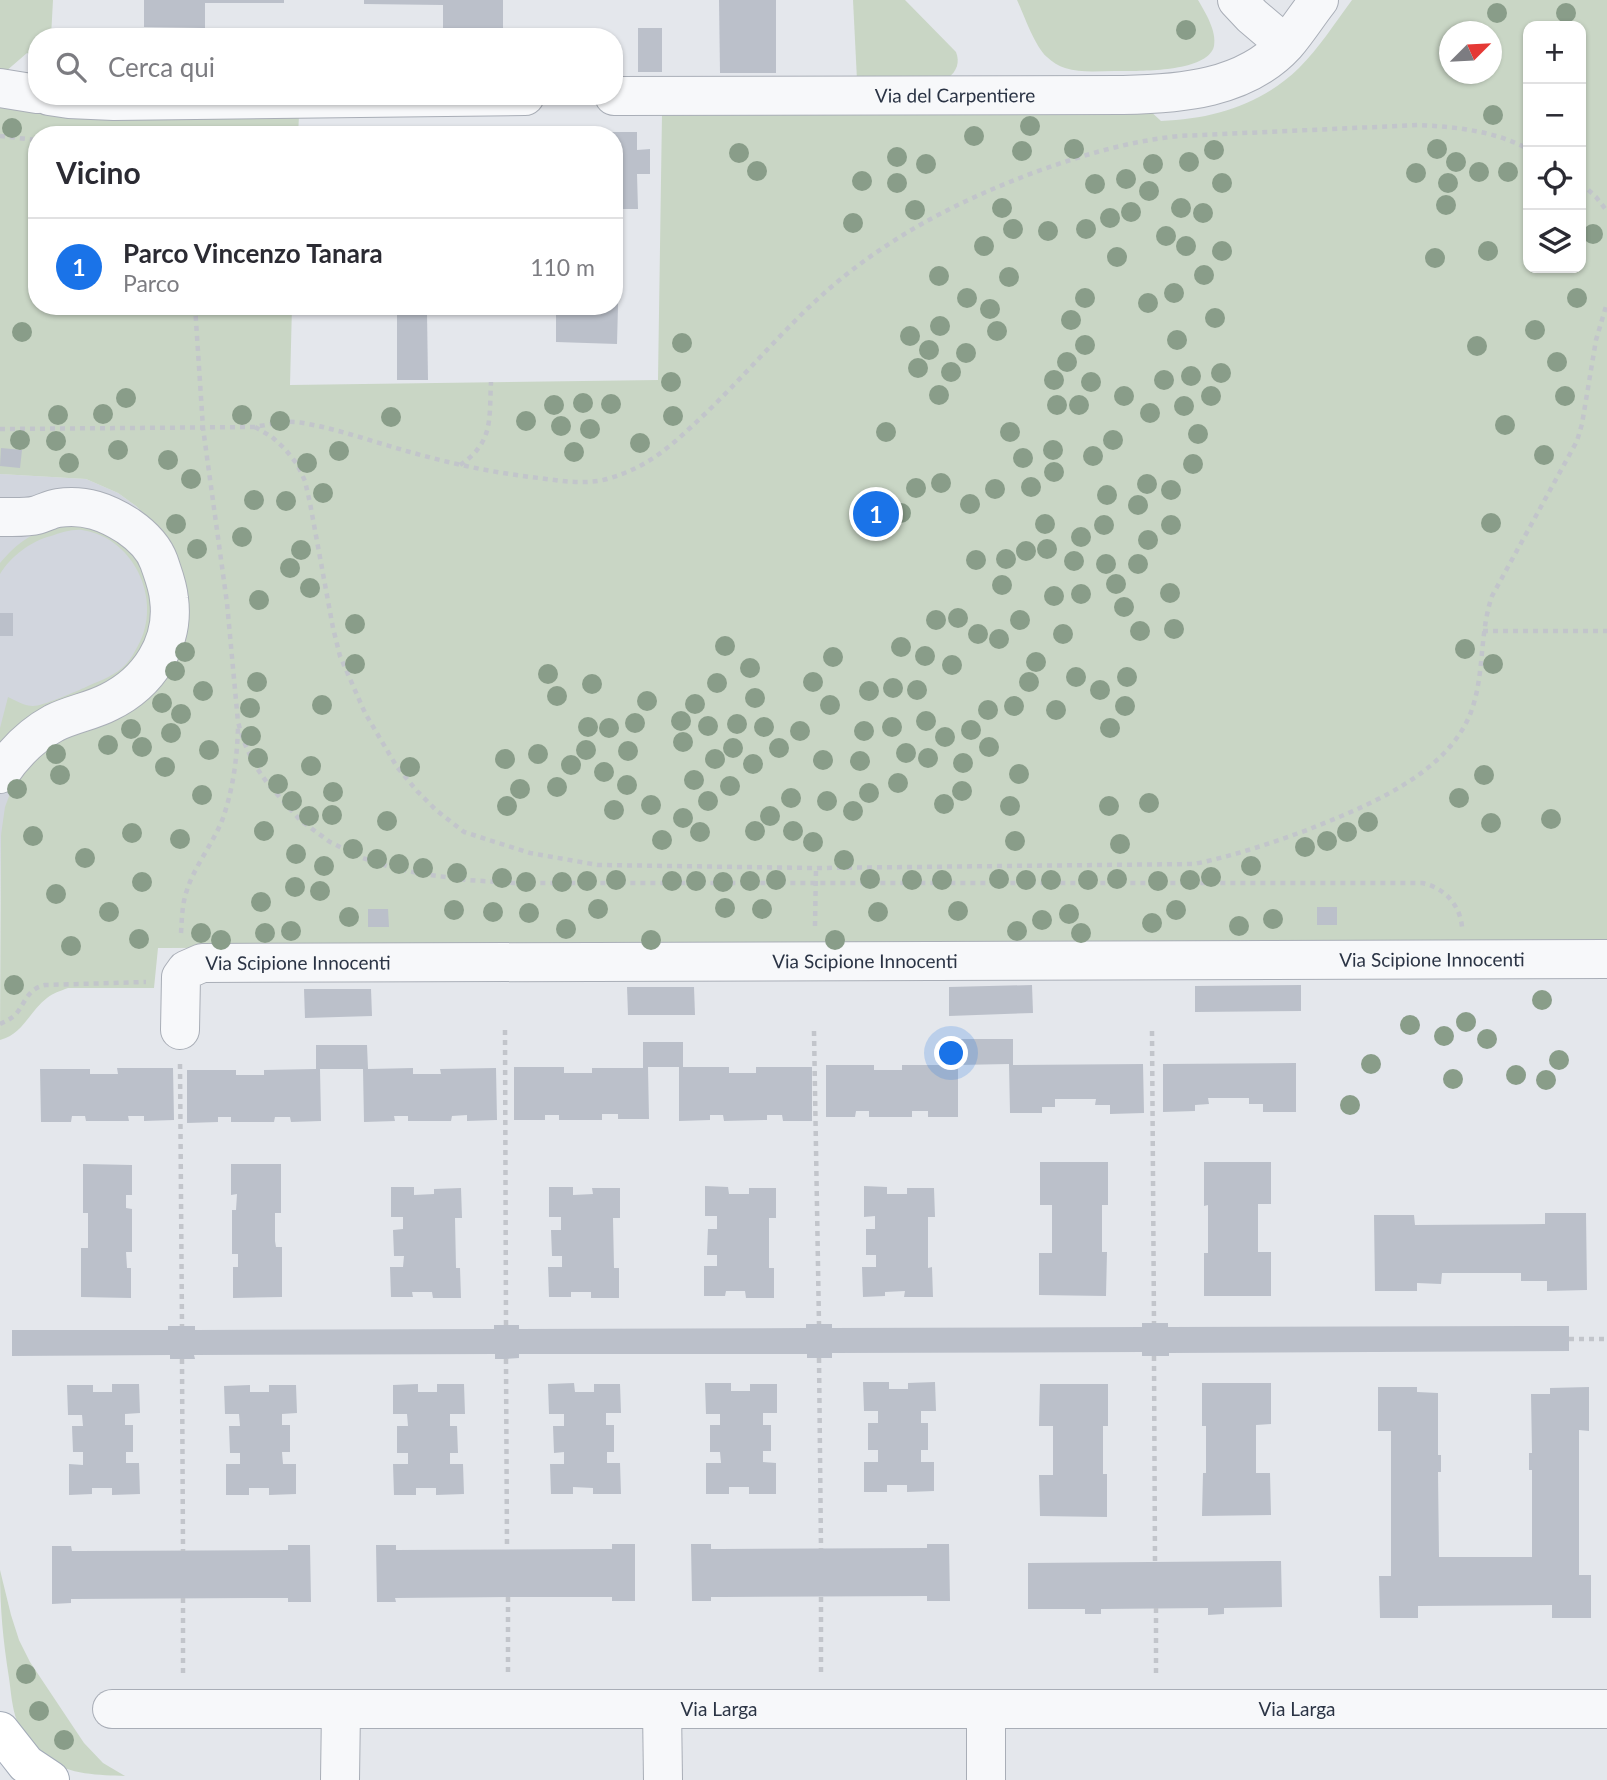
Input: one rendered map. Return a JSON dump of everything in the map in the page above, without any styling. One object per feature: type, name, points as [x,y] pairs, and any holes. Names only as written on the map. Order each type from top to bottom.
[{"type":"main road","points":[[0,1731],[26,1764],[50,1780]]},
{"type":"street","points":[[1237,0],[1285,44]]},
{"type":"street","name":"Via del Carpentiere","points":[[623,96],[1156,94],[1189,91],[1219,84],[1261,64],[1285,44],[1319,0]]},
{"type":"street","points":[[0,89],[28,93]]},
{"type":"street","points":[[0,517],[36,516],[55,509],[72,507],[90,508],[117,519],[146,542],[157,558],[169,598],[170,616],[161,652],[142,680],[108,703],[52,724],[12,756],[0,774]]},
{"type":"street","name":"Via Scipione Innocenti","points":[[180,1030],[181,977],[186,970],[202,963],[1607,959]]},
{"type":"street","name":"Via Larga","points":[[112,1709],[1607,1709]]},
{"type":"street","points":[[340,1780],[341,1709]]},
{"type":"street","name":"Via Larga","points":[[662,1709],[663,1780]]},
{"type":"street","points":[[986,1709],[986,1780]]},
{"type":"path","points":[[0,429],[255,427],[288,422],[308,424],[460,465],[506,474],[590,483],[648,463],[666,451],[727,394],[808,308],[848,274],[913,227],[977,195],[1087,155],[1148,139],[1179,135],[1419,125],[1484,132],[1523,147]]},
{"type":"path","points":[[0,136],[28,139]]},
{"type":"path","points":[[1586,188],[1607,211]]},
{"type":"path","points":[[255,427],[285,449],[297,464],[305,481],[340,656],[365,713],[397,767],[417,792],[464,832],[530,853],[586,863],[630,866],[816,868],[1194,864],[1271,843],[1370,803],[1429,767],[1461,732],[1471,712],[1480,672],[1486,613],[1492,596],[1577,441],[1596,340],[1607,303]]},
{"type":"path","points":[[180,944],[182,909],[187,888],[222,821],[228,801],[236,762],[238,722],[227,603],[203,428],[196,315]]},
{"type":"path","points":[[460,465],[476,454],[486,438],[491,382]]},
{"type":"path","points":[[1483,631],[1607,631]]},
{"type":"path","points":[[238,722],[254,764],[300,820],[330,842],[360,857],[393,868],[468,880],[513,883],[1422,883],[1430,884],[1447,895],[1461,920],[1462,930]]},
{"type":"path","points":[[814,961],[816,868]]},
{"type":"path","points":[[0,1024],[13,1018],[26,996],[38,986],[146,982]]},
{"type":"path","points":[[180,1030],[182,1326]]},
{"type":"path","points":[[505,1030],[506,1325]]},
{"type":"path","points":[[814,1031],[819,1324]]},
{"type":"path","points":[[1152,1031],[1154,1323]]},
{"type":"path","points":[[1569,1339],[1607,1339]]},
{"type":"path","points":[[1154,1356],[1155,1562]]},
{"type":"path","points":[[819,1358],[821,1549]]},
{"type":"path","points":[[182,1359],[183,1550]]},
{"type":"path","points":[[506,1359],[507,1549]]},
{"type":"path","points":[[508,1597],[508,1678]]},
{"type":"path","points":[[821,1597],[821,1678]]},
{"type":"path","points":[[183,1598],[184,1679]]},
{"type":"path","points":[[1156,1608],[1156,1683]]},
{"type":"shaded area","points":[[0,474],[86,479],[118,493],[153,522],[187,597],[1,835],[0,904]]},
{"type":"green space","points":[[0,0],[53,0],[51,28],[28,28],[28,53],[5,72],[0,71]]},
{"type":"green space","points":[[853,0],[905,0],[956,52],[958,63],[954,72],[948,78],[857,80]]},
{"type":"green space","points":[[1017,0],[1198,0],[1212,28],[1214,46],[1209,55],[1199,61],[1170,69],[1071,70],[1056,64],[1043,52],[1034,39]]},
{"type":"green space","points":[[1352,0],[1607,0],[1607,943],[158,948],[154,988],[68,988],[47,998],[15,1033],[0,1040],[1,835],[5,807],[14,783],[49,747],[151,694],[153,522],[118,493],[86,479],[0,474],[0,104],[299,116],[298,126],[28,126],[28,315],[292,315],[290,385],[658,380],[662,114],[1147,108],[1161,121],[1180,120],[1217,113],[1252,101],[1269,92],[1299,68]]},
{"type":"green space","points":[[59,526],[99,530],[119,540],[141,562],[156,611],[139,662],[0,751],[0,728],[8,697],[33,706],[104,679],[128,662],[144,633],[146,595],[140,577],[131,560],[118,546],[101,536],[78,530],[44,538],[16,555],[0,574],[0,563],[19,544],[41,531]]},
{"type":"green space","points":[[0,1570],[19,1640],[30,1662],[84,1743],[103,1763],[125,1776],[85,1773],[65,1768],[47,1759],[22,1731],[14,1711],[7,1664]]},
{"type":"building","points":[[144,0],[284,0],[284,3],[205,3],[205,28],[144,27]]},
{"type":"building","points":[[364,0],[503,0],[503,28],[443,28],[443,5],[364,4]]},
{"type":"building","points":[[719,0],[776,0],[776,73],[720,73]]},
{"type":"building","points":[[638,28],[662,28],[662,72],[638,72]]},
{"type":"building","points":[[623,132],[637,132],[637,150],[650,149],[650,174],[637,174],[638,209],[623,209]]},
{"type":"building","points":[[397,315],[427,315],[428,380],[397,380]]},
{"type":"building","points":[[556,315],[618,315],[617,344],[556,342]]},
{"type":"building","points":[[1,448],[22,450],[20,468],[0,466]]},
{"type":"building","points":[[0,613],[13,613],[13,636],[0,636]]},
{"type":"building","points":[[1317,907],[1337,907],[1337,925],[1317,925]]},
{"type":"building","points":[[368,909],[388,909],[389,927],[368,927]]},
{"type":"building","points":[[1032,985],[1033,1013],[949,1016],[949,987]]},
{"type":"building","points":[[1301,985],[1301,1011],[1195,1012],[1195,986]]},
{"type":"building","points":[[627,987],[694,987],[695,1015],[628,1015]]},
{"type":"building","points":[[304,989],[371,989],[372,1016],[305,1018]]},
{"type":"building","points":[[955,1039],[1013,1039],[1013,1065],[1143,1064],[1144,1113],[1110,1114],[1110,1105],[1095,1105],[1096,1099],[1055,1099],[1055,1107],[1042,1107],[1042,1113],[1010,1113],[1009,1064],[958,1065],[958,1117],[928,1117],[928,1111],[912,1111],[912,1117],[869,1117],[869,1111],[856,1111],[855,1117],[826,1117],[826,1065],[874,1065],[874,1070],[902,1070],[902,1065],[955,1065]]},
{"type":"building","points":[[643,1042],[683,1042],[683,1067],[729,1067],[729,1073],[756,1073],[756,1067],[812,1067],[812,1121],[783,1121],[782,1115],[767,1115],[767,1120],[724,1121],[723,1115],[710,1115],[710,1120],[679,1121],[679,1067],[648,1067],[649,1119],[618,1119],[618,1114],[602,1114],[602,1120],[559,1120],[559,1115],[545,1115],[545,1120],[514,1120],[514,1067],[564,1067],[564,1073],[592,1073],[592,1068],[643,1068]]},
{"type":"building","points":[[316,1045],[367,1045],[368,1069],[413,1068],[413,1074],[441,1074],[440,1069],[496,1068],[497,1120],[467,1121],[467,1115],[452,1116],[451,1121],[408,1121],[408,1116],[394,1116],[395,1121],[364,1122],[363,1069],[320,1069],[321,1121],[291,1122],[290,1117],[275,1117],[274,1122],[231,1122],[231,1117],[218,1117],[218,1122],[187,1123],[187,1070],[236,1070],[236,1075],[264,1075],[264,1070],[316,1069]]},
{"type":"building","points":[[1296,1063],[1296,1112],[1263,1112],[1263,1104],[1249,1104],[1249,1098],[1208,1098],[1209,1104],[1195,1105],[1195,1111],[1163,1112],[1163,1064]]},
{"type":"building","points":[[117,1068],[173,1068],[174,1120],[144,1121],[144,1116],[128,1116],[129,1121],[86,1121],[85,1116],[72,1116],[71,1122],[41,1122],[40,1069],[90,1069],[90,1074],[118,1074]]},
{"type":"building","points":[[1040,1162],[1108,1162],[1108,1205],[1102,1205],[1102,1252],[1107,1252],[1106,1296],[1039,1295],[1039,1253],[1052,1253],[1052,1205],[1040,1205]]},
{"type":"building","points":[[1204,1162],[1271,1162],[1271,1204],[1258,1204],[1258,1252],[1271,1252],[1271,1296],[1204,1296],[1204,1253],[1208,1253],[1208,1205],[1204,1206]]},
{"type":"building","points":[[83,1164],[132,1165],[132,1195],[126,1195],[126,1208],[132,1209],[132,1252],[126,1252],[127,1268],[131,1268],[131,1298],[81,1297],[81,1248],[88,1248],[88,1213],[83,1213]]},
{"type":"building","points":[[231,1164],[281,1164],[281,1213],[275,1213],[275,1241],[276,1247],[282,1247],[282,1297],[233,1298],[233,1267],[238,1267],[238,1254],[232,1254],[232,1210],[236,1210],[237,1194],[231,1195]]},
{"type":"building","points":[[705,1186],[728,1187],[729,1194],[749,1194],[749,1188],[776,1188],[776,1218],[769,1218],[769,1268],[774,1268],[774,1298],[746,1298],[745,1291],[726,1291],[725,1296],[704,1296],[704,1266],[717,1266],[717,1255],[707,1255],[708,1229],[717,1229],[717,1216],[705,1216]]},
{"type":"building","points":[[864,1186],[887,1187],[887,1194],[907,1194],[907,1188],[934,1188],[935,1217],[928,1217],[928,1268],[932,1267],[933,1297],[904,1297],[905,1291],[885,1292],[885,1296],[863,1297],[862,1267],[876,1267],[876,1255],[866,1255],[866,1229],[875,1229],[875,1216],[864,1217]]},
{"type":"building","points":[[391,1187],[414,1187],[414,1195],[434,1194],[434,1189],[461,1188],[462,1218],[455,1218],[456,1268],[460,1268],[461,1298],[433,1298],[432,1292],[412,1292],[413,1297],[391,1297],[390,1267],[403,1267],[404,1256],[394,1256],[393,1230],[403,1229],[403,1217],[391,1217]]},
{"type":"building","points":[[549,1187],[573,1187],[573,1195],[593,1194],[592,1188],[620,1188],[620,1218],[613,1218],[614,1268],[619,1268],[619,1298],[591,1298],[591,1292],[571,1292],[571,1297],[549,1297],[548,1267],[562,1267],[562,1256],[552,1256],[551,1230],[561,1230],[561,1217],[549,1217]]},
{"type":"building","points":[[1545,1213],[1586,1213],[1587,1290],[1547,1291],[1547,1281],[1521,1281],[1521,1273],[1442,1273],[1441,1284],[1417,1283],[1417,1291],[1375,1291],[1374,1215],[1414,1215],[1415,1225],[1545,1224]]},
{"type":"building","points":[[1142,1323],[1168,1323],[1168,1327],[1569,1326],[1569,1351],[1169,1353],[1169,1356],[1142,1356],[1142,1352],[832,1353],[832,1358],[807,1358],[807,1354],[519,1354],[519,1358],[506,1359],[495,1359],[495,1354],[194,1355],[195,1359],[170,1359],[170,1355],[12,1356],[12,1330],[168,1330],[168,1326],[195,1326],[195,1330],[494,1329],[494,1325],[519,1325],[519,1329],[806,1328],[806,1324],[832,1324],[832,1328],[1142,1327]]},
{"type":"building","points":[[863,1382],[889,1382],[889,1389],[908,1389],[908,1383],[935,1382],[936,1411],[921,1411],[921,1423],[928,1423],[928,1450],[921,1450],[921,1462],[934,1462],[934,1491],[907,1492],[907,1485],[887,1485],[887,1492],[864,1492],[864,1462],[878,1462],[878,1450],[868,1450],[868,1423],[878,1423],[878,1411],[864,1411]]},
{"type":"building","points":[[574,1383],[575,1392],[594,1392],[594,1384],[620,1384],[621,1413],[606,1413],[606,1425],[614,1425],[614,1452],[607,1452],[607,1463],[620,1463],[621,1494],[593,1494],[593,1488],[573,1487],[573,1494],[551,1494],[550,1464],[564,1464],[564,1452],[554,1453],[553,1426],[564,1426],[564,1414],[549,1414],[548,1384]]},
{"type":"building","points":[[705,1383],[731,1383],[731,1391],[750,1391],[750,1384],[777,1384],[777,1413],[763,1413],[763,1425],[771,1425],[771,1451],[763,1451],[763,1462],[776,1463],[776,1494],[749,1494],[749,1487],[729,1487],[729,1494],[706,1494],[706,1463],[721,1463],[720,1452],[710,1452],[710,1425],[720,1425],[720,1414],[706,1414]]},
{"type":"building","points":[[1202,1383],[1271,1383],[1271,1424],[1256,1425],[1256,1473],[1270,1473],[1271,1515],[1202,1516],[1206,1426],[1202,1426]]},
{"type":"building","points":[[112,1384],[139,1384],[140,1413],[125,1414],[125,1425],[133,1425],[133,1452],[126,1452],[126,1463],[139,1463],[140,1494],[112,1495],[112,1488],[92,1488],[92,1494],[69,1495],[69,1464],[83,1465],[83,1452],[73,1452],[72,1426],[83,1426],[82,1415],[68,1415],[67,1385],[93,1385],[93,1392],[112,1392]]},
{"type":"building","points":[[418,1384],[418,1392],[437,1392],[437,1384],[464,1384],[465,1414],[450,1414],[450,1426],[457,1426],[458,1453],[450,1453],[450,1464],[463,1464],[464,1494],[436,1495],[436,1488],[416,1488],[416,1495],[394,1495],[393,1464],[408,1464],[408,1453],[397,1453],[397,1426],[408,1426],[407,1414],[393,1414],[393,1385]]},
{"type":"building","points":[[1040,1384],[1108,1384],[1108,1426],[1103,1426],[1103,1474],[1107,1474],[1107,1517],[1040,1516],[1039,1475],[1053,1475],[1053,1426],[1039,1426]]},
{"type":"building","points":[[250,1385],[250,1392],[269,1392],[269,1385],[296,1385],[297,1413],[282,1414],[282,1425],[290,1425],[290,1452],[282,1452],[283,1464],[296,1464],[296,1494],[269,1495],[269,1488],[249,1488],[249,1495],[226,1495],[226,1464],[240,1464],[240,1453],[230,1453],[229,1426],[240,1426],[239,1414],[225,1414],[224,1386]]},
{"type":"building","points":[[1378,1387],[1417,1387],[1417,1392],[1438,1393],[1438,1455],[1441,1455],[1441,1472],[1438,1472],[1439,1557],[1532,1557],[1532,1470],[1529,1470],[1529,1453],[1532,1453],[1531,1394],[1550,1394],[1550,1388],[1589,1387],[1589,1431],[1579,1430],[1579,1575],[1591,1575],[1591,1618],[1552,1618],[1552,1605],[1418,1606],[1418,1618],[1380,1618],[1379,1576],[1391,1576],[1391,1431],[1378,1431]]},
{"type":"building","points":[[612,1544],[635,1544],[635,1601],[612,1601],[612,1597],[508,1597],[395,1598],[396,1602],[377,1602],[376,1545],[396,1545],[396,1550],[612,1549]]},
{"type":"building","points":[[691,1544],[711,1544],[711,1549],[721,1549],[927,1548],[927,1544],[949,1544],[950,1601],[927,1601],[927,1596],[711,1597],[711,1601],[692,1601]]},
{"type":"building","points":[[288,1545],[310,1545],[311,1602],[288,1602],[288,1598],[71,1599],[71,1603],[52,1604],[52,1546],[71,1546],[72,1551],[81,1551],[288,1550]]},
{"type":"building","points":[[1281,1561],[1282,1607],[1224,1608],[1224,1614],[1208,1615],[1208,1608],[1101,1609],[1101,1614],[1085,1614],[1085,1609],[1028,1609],[1028,1563]]},
{"type":"place","name":"Parco Vincenzo Tanara","points":[[876,514]]}]
